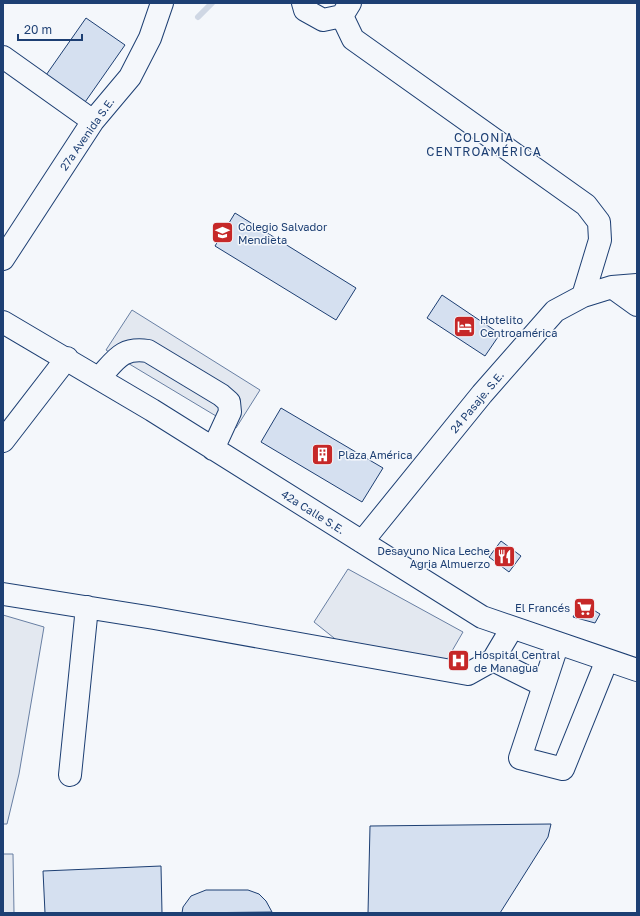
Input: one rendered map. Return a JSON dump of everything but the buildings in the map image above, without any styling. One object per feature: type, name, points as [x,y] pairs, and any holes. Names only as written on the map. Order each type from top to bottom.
[{"type":"street","name":"27a Avenida S.E.","points":[[3,259],[93,121],[130,77],[150,38],[162,3]]},
{"type":"street","points":[[303,3],[305,10],[323,20],[346,9],[353,39],[586,206],[599,222],[600,240],[584,296]]},
{"type":"street","points":[[3,57],[93,121]]},
{"type":"street","name":"24 Pasaje. S.E.","points":[[362,542],[482,394],[555,311],[584,296],[612,287],[637,285]]},
{"type":"street","points":[[612,287],[637,305]]},
{"type":"street","name":"42a Calle S.E.","points":[[3,322],[67,358],[482,617],[637,670]]},
{"type":"street","points":[[99,378],[122,353],[134,349],[148,351],[221,395],[229,402],[230,412],[213,449]]},
{"type":"street","points":[[3,440],[67,358]]},
{"type":"street","points":[[3,594],[468,674],[494,660],[512,628]]},
{"type":"street","points":[[70,775],[88,608]]},
{"type":"street","points":[[558,643],[520,758],[563,769],[607,660]]},
{"type":"street","points":[[494,660],[543,685]]},
{"type":"shaded area","points":[[132,310],[260,390],[236,428],[106,350]]},
{"type":"shaded area","points":[[348,569],[463,632],[445,663],[339,642],[314,622]]},
{"type":"shaded area","points":[[3,615],[44,627],[19,774],[7,824],[3,824]]},
{"type":"shaded area","points":[[3,854],[13,854],[14,913],[3,913]]},
{"type":"waterway","points":[[198,17],[212,3]]},
{"type":"place","name":"Colegio Salvador Mendieta","points":[[223,233]]},
{"type":"place","name":"Hotelito Centroamérica","points":[[464,326]]},
{"type":"place","name":"Plaza América","points":[[322,455]]},
{"type":"place","name":"Desayuno Nica Leche Agria Almuerzo","points":[[505,557]]},
{"type":"place","name":"El Francés","points":[[585,608]]},
{"type":"place","name":"Hospital Central de Managua","points":[[459,661]]},
{"type":"district","name":"COLONIA CENTROAMÉRICA","points":[[484,145]]}]
